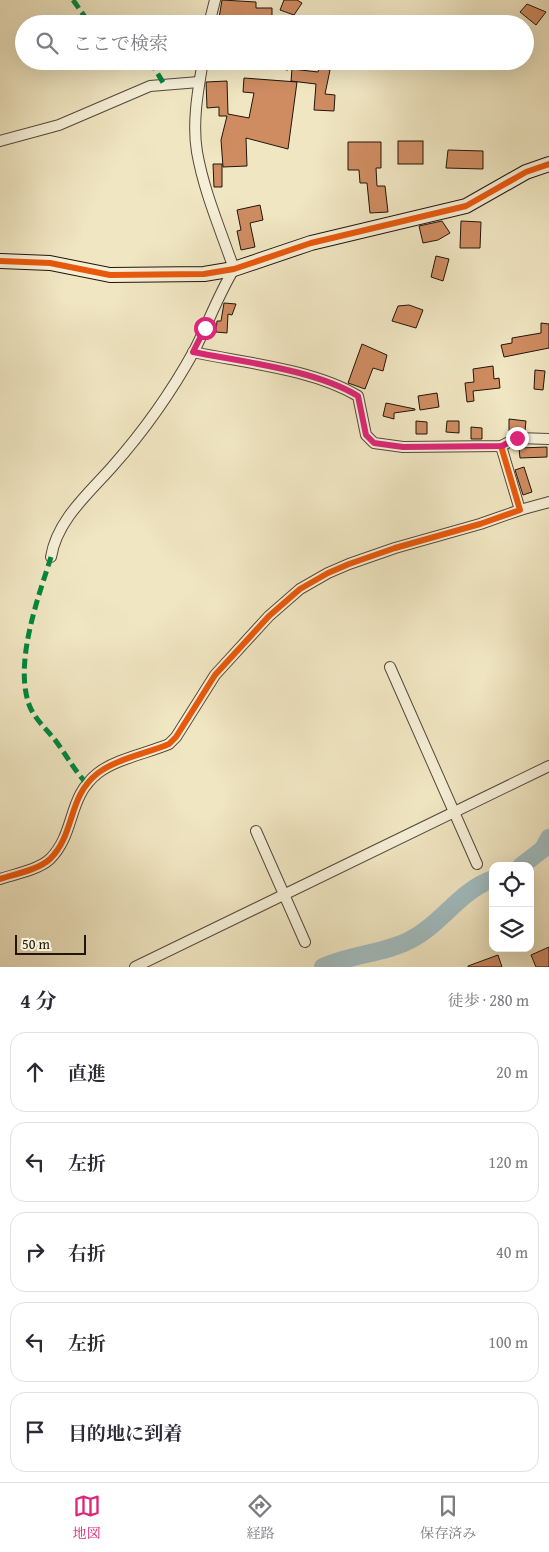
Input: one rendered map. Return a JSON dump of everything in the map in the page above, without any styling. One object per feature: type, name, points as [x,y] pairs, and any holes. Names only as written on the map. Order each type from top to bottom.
[{"type":"street","points":[[211,15],[215,0]]},
{"type":"street","points":[[201,70],[197,96],[197,151],[205,185],[234,269]]},
{"type":"street","points":[[0,141],[59,125],[150,86],[199,82]]},
{"type":"street","points":[[0,261],[50,263],[110,275],[196,274],[234,269],[311,243],[466,206],[526,172],[549,164]]},
{"type":"street","points":[[51,557],[63,526],[84,497],[114,465],[166,397],[193,352],[222,289],[234,269]]},
{"type":"street","points":[[193,352],[289,371],[343,387],[358,396],[366,435],[374,443],[403,447],[502,446],[517,438],[549,439]]},
{"type":"street","points":[[502,446],[520,510]]},
{"type":"street","points":[[0,879],[29,870],[49,860],[65,838],[78,795],[99,772],[169,744],[176,737],[215,675],[269,616],[300,589],[328,573],[349,564],[395,548],[549,502]]},
{"type":"street","points":[[390,667],[477,864]]},
{"type":"street","points":[[135,967],[549,766]]},
{"type":"street","points":[[256,831],[305,942]]},
{"type":"building","points":[[222,0],[256,2],[256,8],[272,8],[272,15],[220,15]]},
{"type":"building","points":[[284,0],[297,0],[302,3],[294,15],[280,10]]},
{"type":"building","points":[[527,4],[546,12],[536,25],[534,23],[534,15],[524,15],[520,12]]},
{"type":"building","points":[[292,70],[318,72],[318,70],[330,70],[325,94],[335,95],[334,111],[314,110],[316,84],[291,81]]},
{"type":"building","points":[[244,78],[297,82],[288,149],[246,138],[247,166],[223,167],[221,140],[227,116],[219,116],[219,107],[207,108],[206,82],[227,81],[228,114],[249,118],[254,93],[243,92]]},
{"type":"building","points":[[398,141],[423,141],[423,164],[398,164]]},
{"type":"building","points":[[348,142],[381,142],[381,168],[376,168],[377,186],[385,186],[388,212],[370,213],[367,183],[360,183],[359,170],[348,170]]},
{"type":"building","points":[[448,150],[483,151],[483,169],[446,168]]},
{"type":"building","points":[[213,164],[222,164],[222,187],[214,187]]},
{"type":"building","points":[[260,205],[263,220],[250,223],[255,247],[241,250],[237,231],[241,230],[237,210]]},
{"type":"building","points":[[442,221],[450,233],[438,240],[423,243],[419,226]]},
{"type":"building","points":[[461,221],[481,222],[480,248],[460,248]]},
{"type":"building","points":[[436,256],[449,259],[443,281],[431,277]]},
{"type":"building","points":[[224,303],[236,304],[232,315],[228,314],[227,333],[216,332],[217,321],[221,321]]},
{"type":"building","points":[[409,305],[423,310],[416,328],[392,321],[398,306]]},
{"type":"building","points":[[541,323],[549,324],[549,348],[504,357],[501,345],[512,343],[512,338],[541,333]]},
{"type":"building","points":[[362,344],[387,355],[383,371],[373,368],[365,389],[348,383]]},
{"type":"building","points":[[493,366],[494,379],[499,378],[500,388],[473,391],[474,401],[467,402],[465,383],[474,382],[473,369]]},
{"type":"building","points":[[535,370],[545,371],[543,390],[534,389]]},
{"type":"building","points":[[437,393],[439,407],[420,410],[418,396]]},
{"type":"building","points":[[386,403],[415,410],[394,413],[394,419],[383,416]]},
{"type":"building","points":[[509,419],[526,421],[525,431],[509,431]]},
{"type":"building","points":[[416,421],[427,422],[427,434],[416,434]]},
{"type":"building","points":[[447,421],[459,421],[459,433],[446,432]]},
{"type":"building","points":[[471,427],[482,428],[482,439],[471,439]]},
{"type":"building","points":[[547,447],[547,457],[520,458],[519,448]]},
{"type":"building","points":[[524,467],[532,492],[523,495],[515,470]]},
{"type":"building","points":[[549,947],[549,967],[536,967],[531,955]]},
{"type":"building","points":[[498,955],[502,967],[468,967],[468,966]]},
{"type":"waterway","points":[[526,862],[543,849],[549,838]]},
{"type":"waterway","points":[[323,967],[345,959],[400,945],[410,940],[432,925],[470,891],[489,881]]},
{"type":"marked path","points":[[73,0],[84,15]]},
{"type":"marked path","points":[[155,70],[164,84]]},
{"type":"marked path","points":[[51,557],[29,632],[24,672],[25,690],[30,707],[36,717],[87,784]]},
{"type":"cycle path","points":[[0,261],[50,263],[110,275],[204,274],[234,269],[311,243],[466,206],[526,172],[549,164]]},
{"type":"cycle path","points":[[0,879],[33,869],[50,859],[64,838],[81,793],[98,773],[123,760],[169,744],[176,737],[215,675],[269,616],[300,589],[328,573],[349,564],[520,510],[501,446]]},
{"type":"route","points":[[205,328],[193,352],[289,371],[343,387],[358,396],[366,435],[374,443],[403,447],[502,446],[517,438]]}]
